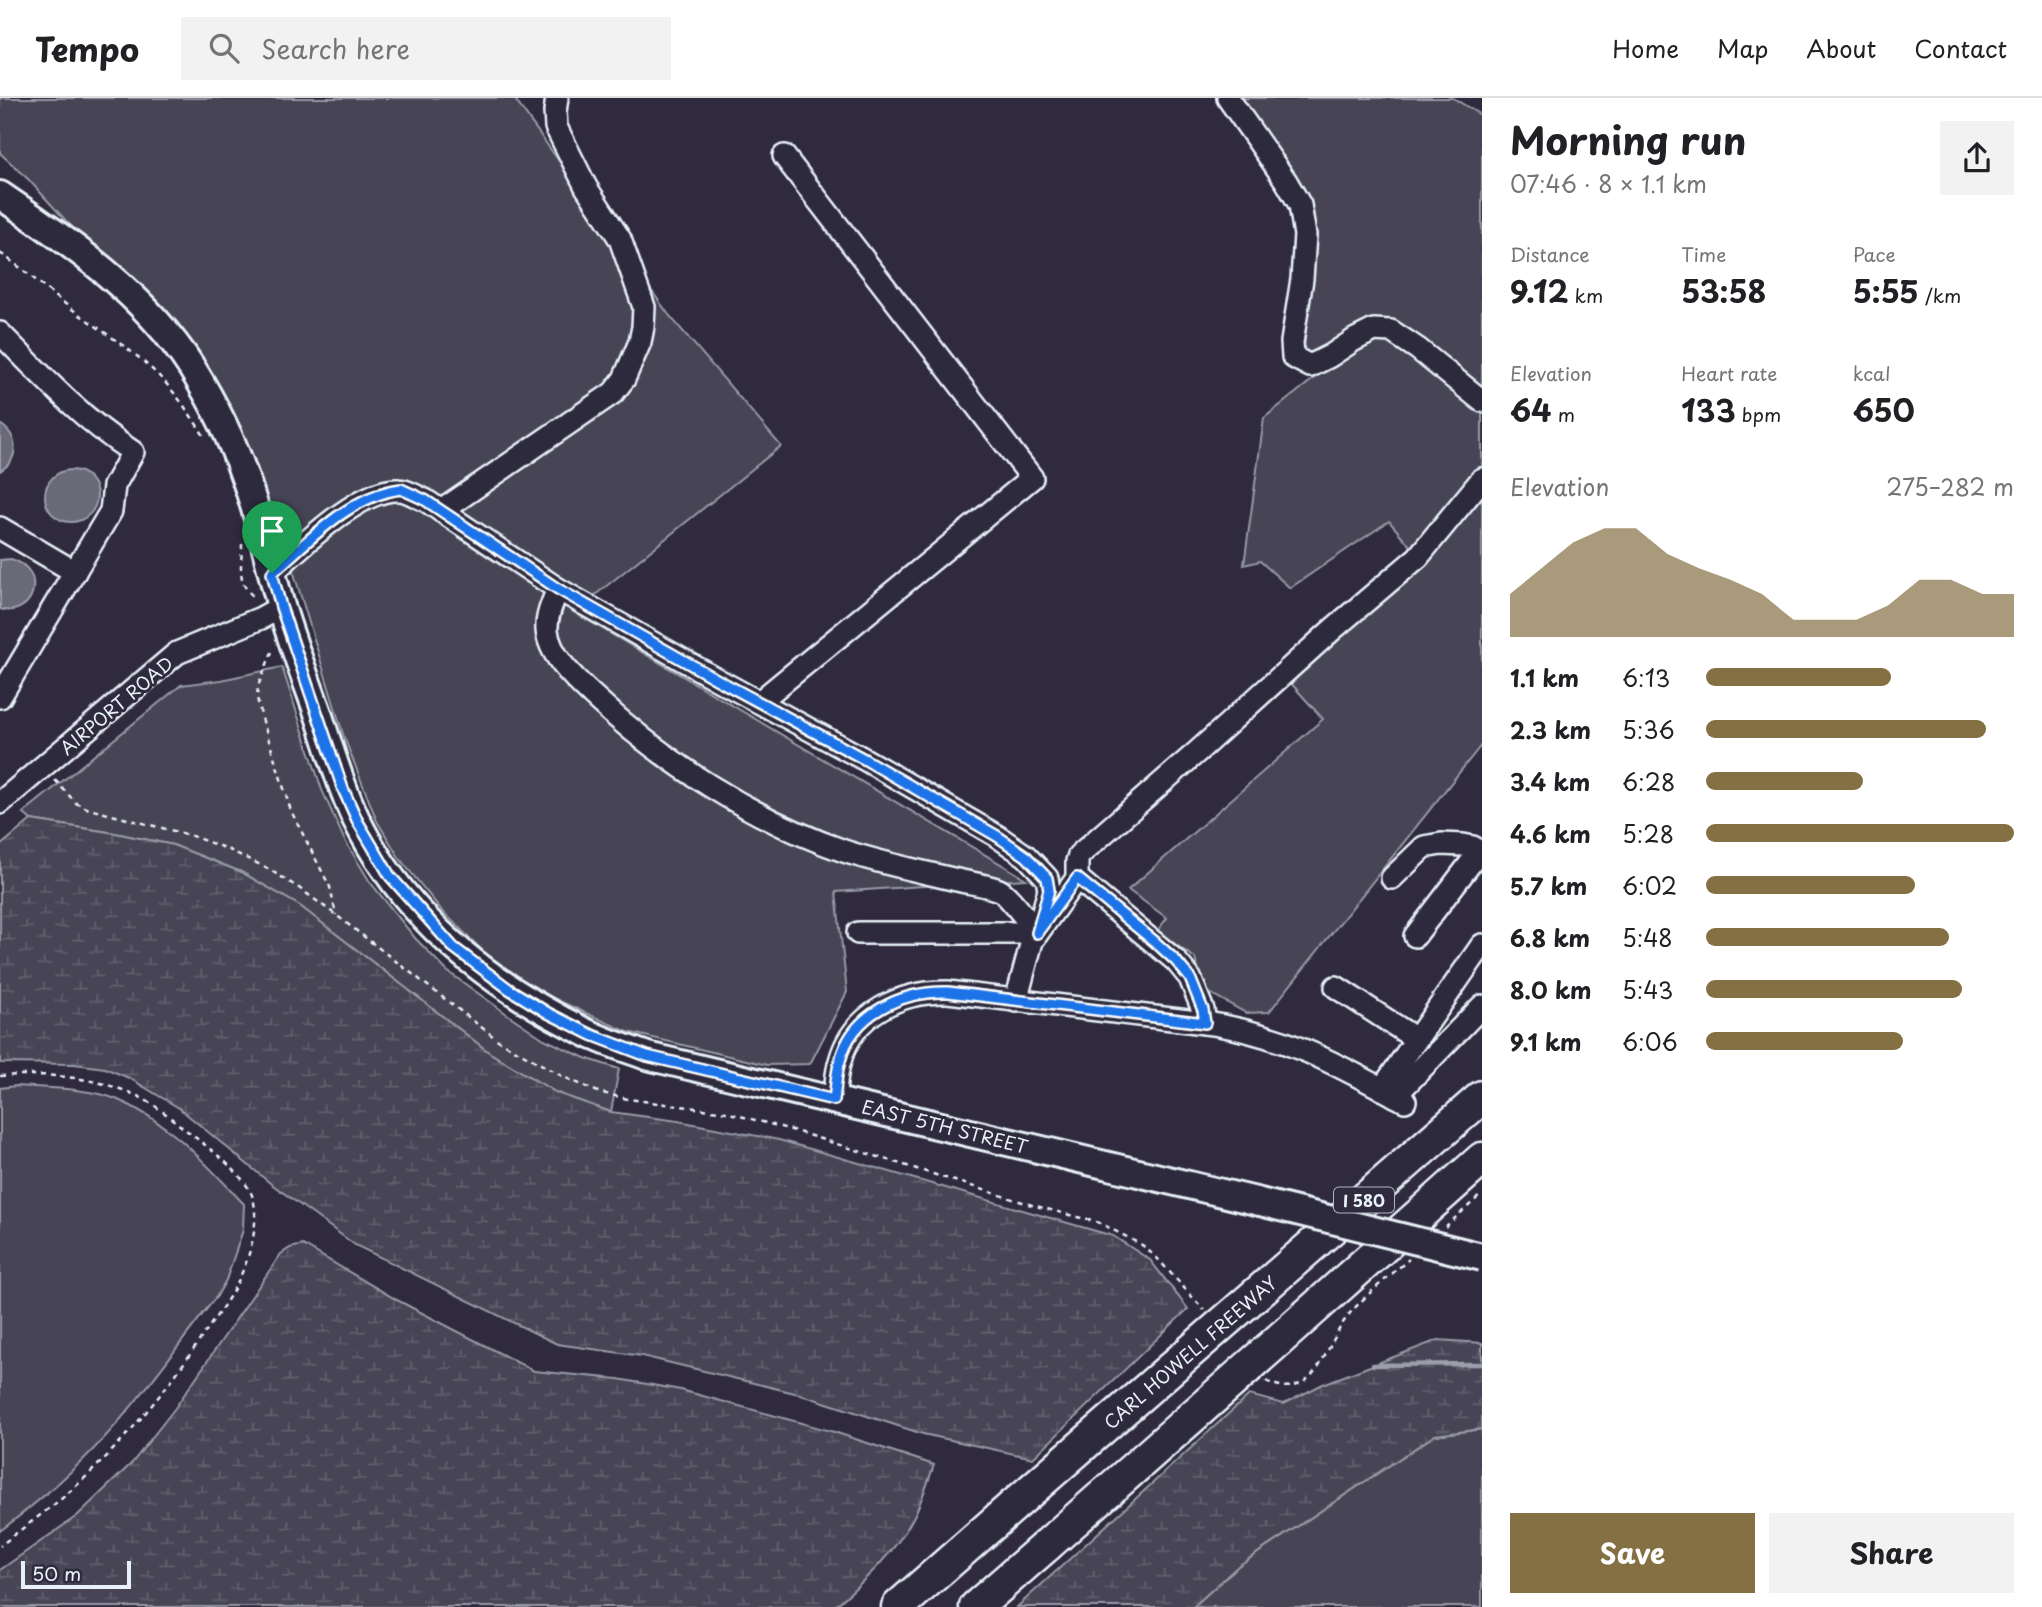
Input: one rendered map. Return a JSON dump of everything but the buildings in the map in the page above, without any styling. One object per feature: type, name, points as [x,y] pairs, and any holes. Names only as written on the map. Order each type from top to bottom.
[{"type":"highway","name":"CARL HOWELL FREEWAY","points":[[898,1607],[1482,1097]]},
{"type":"highway","name":"I 580","points":[[976,1607],[1482,1159]]},
{"type":"main road","name":"EAST 5TH STREET","points":[[0,195],[46,225],[107,272],[162,329],[190,366],[229,436],[245,477],[281,607],[343,789],[358,822],[390,876],[453,947],[509,989],[592,1035],[647,1056],[1482,1256]]},
{"type":"street","points":[[441,511],[613,393],[624,379],[640,342],[644,307],[634,273],[620,239],[586,187],[556,127],[557,98]]},
{"type":"street","points":[[1228,98],[1300,205],[1305,235],[1302,279],[1292,342],[1293,357],[1310,366],[1374,330],[1391,331],[1418,349],[1482,401]]},
{"type":"street","points":[[759,702],[1032,478],[784,156]]},
{"type":"street","points":[[0,332],[56,390],[133,452],[114,486],[111,511],[0,697]]},
{"type":"street","points":[[1016,1001],[1032,941],[1077,878],[1077,861],[1085,849],[1418,557],[1482,479]]},
{"type":"street","points":[[272,573],[331,522],[370,497],[401,489],[425,500],[558,589],[864,759],[997,836],[1026,856],[1047,878],[1049,890],[1037,933]]},
{"type":"street","points":[[0,528],[75,572]]},
{"type":"street","points":[[558,589],[547,630],[554,651],[575,679],[656,750],[707,784],[784,826],[844,851],[1001,890],[1037,933]]},
{"type":"street","name":"AIRPORT ROAD","points":[[0,803],[177,653],[281,607]]},
{"type":"street","points":[[1392,878],[1423,846],[1463,845],[1473,847],[1480,853],[1415,936]]},
{"type":"street","points":[[1077,878],[1176,961],[1190,978],[1203,1010],[1205,1023]]},
{"type":"street","points":[[858,933],[1037,933]]},
{"type":"street","points":[[1394,1095],[1416,1039],[1482,945]]},
{"type":"street","points":[[1336,987],[1416,1039]]},
{"type":"street","points":[[834,1100],[839,1062],[859,1026],[884,1005],[909,996],[932,992],[1205,1023],[1254,1032],[1289,1043],[1335,1063],[1394,1095]]},
{"type":"street","points":[[1394,1095],[1482,1006]]},
{"type":"path","points":[[0,253],[66,305],[128,348],[159,375],[183,404],[208,442]]},
{"type":"path","points":[[243,535],[242,583],[253,596]]},
{"type":"path","points":[[272,652],[258,686],[257,698],[261,715],[291,811],[330,887],[336,915]]},
{"type":"path","points":[[43,767],[76,803],[89,809],[189,835],[227,849],[276,874],[336,915],[498,1040],[564,1077],[598,1092],[628,1099],[726,1112],[1100,1223],[1142,1245],[1206,1313]]},
{"type":"path","points":[[0,1076],[67,1076],[106,1084],[135,1095],[162,1110],[205,1144],[241,1178],[252,1195],[256,1214],[248,1258],[237,1284],[156,1401],[66,1495],[0,1546]]},
{"type":"path","points":[[1442,1230],[1482,1194]]},
{"type":"path","points":[[1266,1380],[1290,1387],[1303,1383],[1313,1375],[1352,1310],[1412,1256]]},
{"type":"green space","points":[[0,98],[521,98],[516,101],[669,315],[781,446],[574,612],[1026,879],[836,892],[847,992],[810,1064],[767,1065],[628,1032],[555,999],[519,978],[483,951],[442,911],[400,859],[377,821],[344,737],[292,567],[251,458],[211,372],[184,334],[152,297],[69,224],[0,153]]},
{"type":"green space","points":[[1238,98],[1453,98],[1482,116],[1482,392],[1390,323],[1373,319],[1349,331],[1313,356],[1304,350],[1315,224],[1310,205]]},
{"type":"green space","points":[[1373,340],[1393,340],[1482,410],[1482,466],[1411,547],[1389,521],[1290,588],[1260,561],[1244,565],[1264,418],[1354,347]]},
{"type":"green space","points":[[1482,492],[1482,744],[1269,1012],[1246,1013],[1203,989],[1195,958],[1157,931],[1167,918],[1128,890],[1323,719],[1289,681]]},
{"type":"green space","points":[[282,667],[322,790],[344,839],[370,882],[415,938],[447,971],[544,1039],[585,1058],[619,1069],[611,1112],[556,1093],[490,1053],[300,906],[241,872],[173,845],[31,820],[23,813],[181,685]]},
{"type":"green space","points":[[31,820],[173,845],[241,872],[300,906],[490,1053],[557,1093],[611,1112],[678,1121],[779,1140],[1113,1236],[1150,1260],[1188,1309],[1033,1458],[923,1434],[799,1394],[642,1356],[557,1344],[355,1245],[270,1183],[179,1108],[129,1078],[105,1068],[74,1064],[0,1063],[0,846]]},
{"type":"green space","points":[[16,1086],[67,1089],[105,1095],[135,1108],[185,1144],[244,1204],[243,1230],[226,1280],[217,1296],[104,1438],[54,1487],[0,1531],[0,1088]]},
{"type":"green space","points":[[303,1245],[397,1300],[534,1371],[618,1379],[681,1390],[834,1432],[934,1465],[920,1504],[907,1529],[889,1554],[834,1607],[0,1607],[0,1570],[77,1516],[132,1463],[175,1408],[281,1254],[290,1248]]},
{"type":"green space","points":[[1438,1340],[1482,1343],[1482,1429],[1435,1435],[1238,1566],[1193,1607],[1017,1607],[1249,1395],[1284,1404],[1323,1384]]},
{"type":"green space","points":[[1482,1429],[1482,1607],[1193,1607],[1238,1566],[1435,1435]]},
{"type":"water","points":[[0,424],[11,435],[15,448],[11,460],[0,471]]},
{"type":"water","points":[[71,470],[81,472],[89,478],[95,486],[95,506],[89,514],[81,520],[71,522],[61,520],[53,514],[47,506],[45,496],[47,486],[53,478],[61,472]]},
{"type":"water","points":[[11,559],[23,565],[30,573],[32,592],[21,607],[12,610],[0,609],[0,560]]},
{"type":"waterway","points":[[1373,1365],[1482,1364]]},
{"type":"route","points":[[401,489],[425,500],[558,589],[864,759],[997,836],[1026,856],[1047,878],[1049,890],[1037,933],[1077,878],[1176,961],[1190,978],[1203,1010],[1205,1023],[948,992],[916,994],[884,1005],[859,1026],[839,1062],[834,1100],[647,1056],[592,1035],[548,1013],[477,967],[431,925],[390,876],[372,848],[343,789],[272,573],[331,522],[361,501],[385,491],[401,489]]}]
